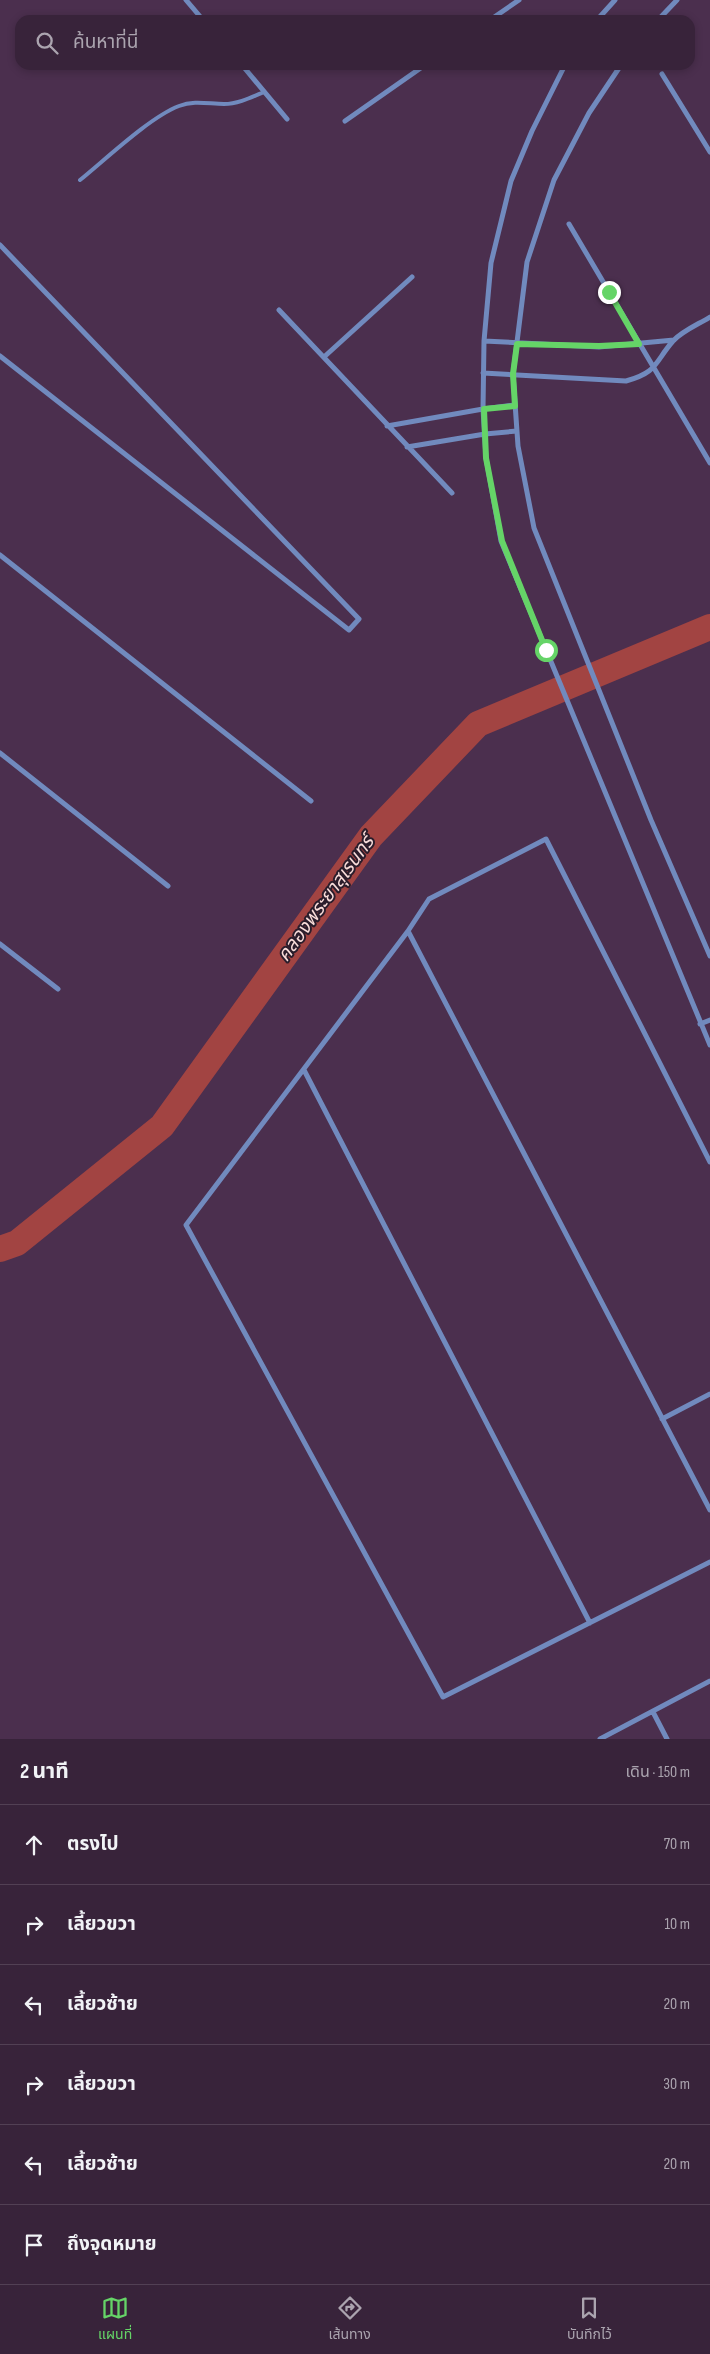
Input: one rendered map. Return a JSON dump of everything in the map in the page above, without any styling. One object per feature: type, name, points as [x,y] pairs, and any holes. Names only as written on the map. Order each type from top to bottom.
[{"type":"street","points":[[186,0],[199,15]]},
{"type":"street","points":[[497,15],[519,0]]},
{"type":"street","points":[[602,15],[615,0]]},
{"type":"street","points":[[663,15],[677,0]]},
{"type":"street","points":[[246,70],[287,119]]},
{"type":"street","points":[[345,121],[418,70]]},
{"type":"street","points":[[562,70],[532,131],[512,181],[490,263],[483,373],[486,458],[502,541],[710,1045]]},
{"type":"street","points":[[618,70],[588,113],[554,180],[527,262],[513,374],[517,432],[534,528],[651,820],[710,956]]},
{"type":"street","points":[[662,74],[710,152]]},
{"type":"street","points":[[569,224],[710,463]]},
{"type":"street","points":[[0,245],[359,619],[349,630],[0,356]]},
{"type":"street","points":[[324,357],[412,277]]},
{"type":"street","points":[[279,310],[452,493]]},
{"type":"street","points":[[483,373],[626,381],[640,377],[654,369],[674,340],[710,317]]},
{"type":"street","points":[[484,341],[517,344],[599,346],[674,340]]},
{"type":"street","points":[[387,426],[484,409],[515,406]]},
{"type":"street","points":[[407,446],[485,434],[517,432]]},
{"type":"street","points":[[0,555],[311,801]]},
{"type":"street","points":[[0,754],[168,886]]},
{"type":"street","points":[[710,1162],[546,839],[429,899],[408,931],[186,1225],[443,1697],[710,1562]]},
{"type":"street","points":[[408,931],[710,1510]]},
{"type":"street","points":[[0,944],[58,989]]},
{"type":"street","points":[[700,1024],[710,1020]]},
{"type":"street","points":[[304,1070],[590,1623]]},
{"type":"street","points":[[662,1419],[710,1394]]},
{"type":"street","points":[[600,1739],[710,1681]]},
{"type":"street","points":[[653,1712],[666,1739]]},
{"type":"lane","points":[[80,180],[157,118],[179,106],[203,102],[225,104],[237,102],[264,92]]},
{"type":"waterway","name":"คลองพระยาสุเรนทร์","points":[[0,1249],[17,1243],[162,1126],[371,836],[478,724],[710,627]]},
{"type":"route","points":[[546,650],[502,541],[486,458],[484,409],[515,406],[513,374],[517,344],[599,346],[639,344],[609,292]]}]
